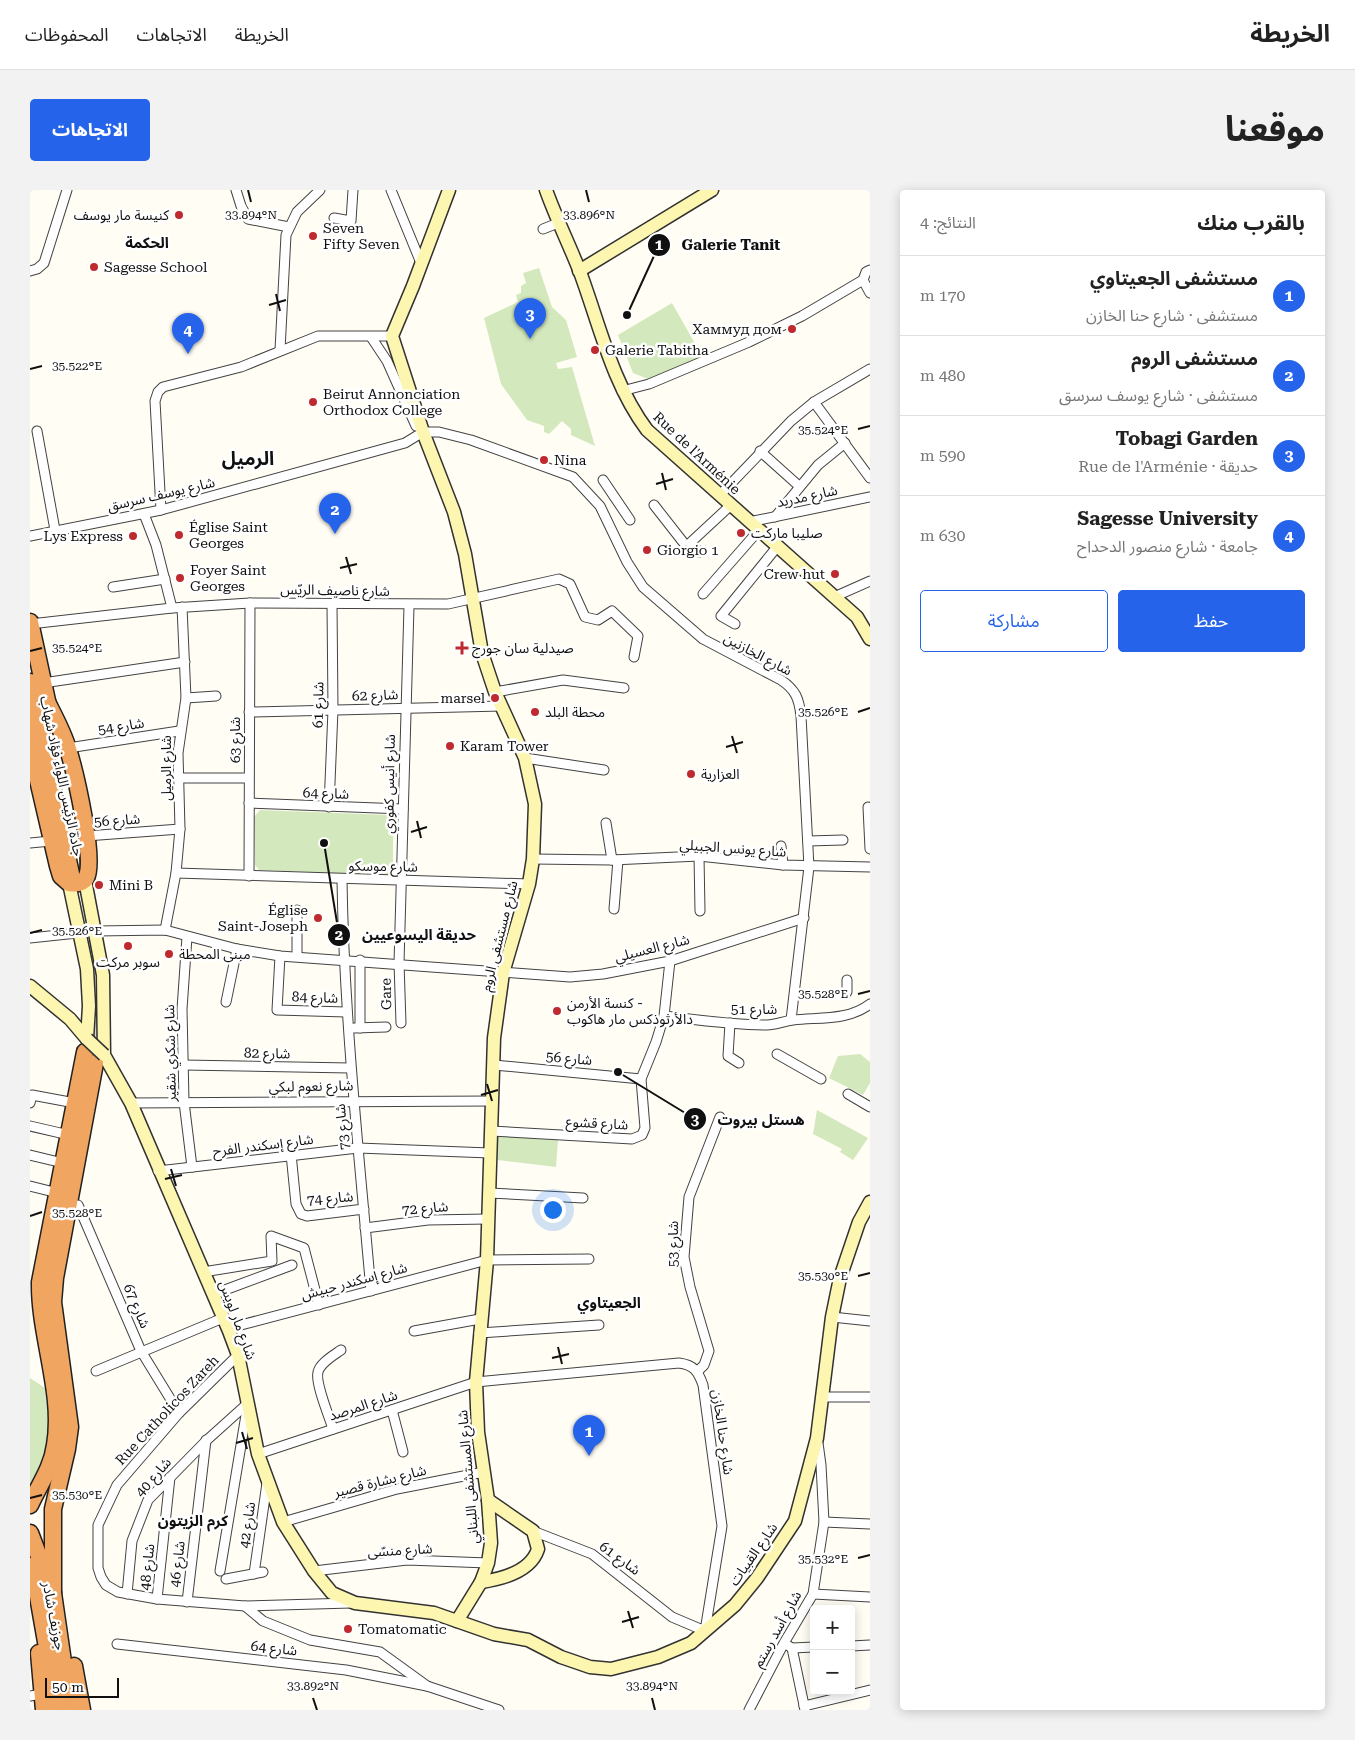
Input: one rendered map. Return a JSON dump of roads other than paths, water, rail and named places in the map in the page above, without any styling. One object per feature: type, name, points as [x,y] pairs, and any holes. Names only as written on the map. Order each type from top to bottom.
[{"type":"highway","name":"جادة الرئيس اللواء فؤاد شهاب","points":[[30,623],[33,684],[40,701],[77,877]]},
{"type":"highway","points":[[40,701],[68,748],[90,859],[89,869],[77,877],[61,876],[51,841],[31,750],[40,701]]},
{"type":"highway","points":[[30,1505],[50,1466],[57,1434],[56,1406],[40,1302],[35,1282],[58,1193],[75,1103],[93,1052]]},
{"type":"highway","points":[[53,1593],[53,1509],[67,1449],[70,1427],[53,1302],[55,1278],[93,1052]]},
{"type":"highway","name":"جوزيف شادر","points":[[31,1535],[53,1593],[56,1615],[58,1673]]},
{"type":"highway","points":[[30,1566],[40,1609],[70,1710]]},
{"type":"highway","points":[[39,1700],[40,1609]]},
{"type":"highway","points":[[56,1615],[75,1671],[82,1710]]},
{"type":"highway","points":[[58,1673],[58,1710]]},
{"type":"street","points":[[30,271],[37,269],[44,263],[66,190]]},
{"type":"street","points":[[236,190],[240,206],[248,219],[289,227]]},
{"type":"street","points":[[280,350],[283,264],[289,227],[297,212],[320,190]]},
{"type":"street","points":[[334,218],[351,221],[353,190]]},
{"type":"street","points":[[391,190],[421,263]]},
{"type":"street","points":[[161,510],[155,401],[158,392],[163,387],[179,381],[241,367],[280,350],[323,335],[392,336],[414,286],[448,190]]},
{"type":"street","name":"Rue de l'Arménie","points":[[546,190],[579,271],[622,391],[647,430],[834,597],[856,618],[870,639]]},
{"type":"street","points":[[579,271],[712,190]]},
{"type":"street","points":[[543,229],[558,223]]},
{"type":"street","points":[[622,391],[649,384],[749,342],[802,316],[867,275],[870,293]]},
{"type":"street","name":"شارع مستشفى الروم","points":[[392,336],[423,432],[454,512],[473,597],[476,628],[495,692],[525,758],[535,804],[533,860],[529,884],[502,972],[495,1023],[486,1260],[476,1382]]},
{"type":"street","points":[[371,337],[387,361],[415,423],[414,432],[405,443]]},
{"type":"street","points":[[720,495],[760,451],[814,402],[870,369]]},
{"type":"street","points":[[814,402],[870,478]]},
{"type":"street","name":"شارع الخازنين","points":[[423,432],[431,430],[471,440],[566,474],[580,484],[600,506],[627,562],[643,587],[704,639],[781,680],[796,692],[801,716],[809,867]]},
{"type":"street","points":[[37,431],[55,530]]},
{"type":"street","name":"شارع يوسف سرسق","points":[[30,536],[161,510],[405,443],[423,432]]},
{"type":"street","points":[[775,517],[798,486],[818,465],[845,443]]},
{"type":"street","points":[[760,451],[798,486]]},
{"type":"street","points":[[603,480],[630,520]]},
{"type":"street","name":"شارع مدريد","points":[[754,526],[775,517],[870,497]]},
{"type":"street","points":[[654,505],[683,542]]},
{"type":"street","points":[[699,552],[690,543],[731,505]]},
{"type":"street","points":[[144,514],[152,532],[172,608]]},
{"type":"street","points":[[703,594],[754,526]]},
{"type":"street","points":[[735,624],[721,616],[777,547]]},
{"type":"street","points":[[112,587],[165,579]]},
{"type":"street","name":"شارع ناصيف الريّس","points":[[30,623],[182,607],[250,603],[409,606],[448,604],[559,579],[570,584],[585,617],[598,620],[612,611],[638,636],[634,657]]},
{"type":"street","points":[[834,597],[870,581]]},
{"type":"street","name":"شارع 63","points":[[248,876],[250,603]]},
{"type":"street","name":"شارع 61","points":[[329,806],[333,710],[332,604]]},
{"type":"street","name":"شارع أنيس كفوري","points":[[399,963],[409,606]]},
{"type":"street","name":"شارع الرميل","points":[[166,930],[176,874],[180,829],[179,731],[186,698],[182,607]]},
{"type":"street","points":[[33,684],[184,662]]},
{"type":"street","points":[[495,692],[563,680],[624,688]]},
{"type":"street","points":[[186,698],[216,696]]},
{"type":"street","name":"شارع 62","points":[[248,712],[502,706]]},
{"type":"street","name":"شارع 54","points":[[68,748],[179,731]]},
{"type":"street","points":[[525,758],[604,770]]},
{"type":"street","points":[[180,778],[248,778]]},
{"type":"street","name":"شارع 64","points":[[249,804],[403,809]]},
{"type":"street","points":[[868,807],[870,849]]},
{"type":"street","points":[[606,823],[615,860],[614,909]]},
{"type":"street","name":"شارع 56","points":[[86,836],[180,829]]},
{"type":"street","points":[[808,841],[843,840]]},
{"type":"street","points":[[30,842],[51,841]]},
{"type":"street","points":[[781,846],[783,865]]},
{"type":"street","points":[[699,856],[700,910]]},
{"type":"street","name":"شارع يونس الجبيلي","points":[[533,860],[615,860],[699,856],[748,865],[870,867]]},
{"type":"street","points":[[791,1020],[809,867]]},
{"type":"street","name":"شارع موسكو","points":[[176,874],[529,884]]},
{"type":"street","points":[[77,877],[96,931],[103,974],[93,1052]]},
{"type":"street","points":[[77,877],[80,934],[87,969],[93,1052]]},
{"type":"street","name":"شارع 73","points":[[342,880],[343,959],[347,1028],[371,1291]]},
{"type":"street","points":[[297,956],[298,910]]},
{"type":"street","name":"شارع العسيلي","points":[[166,930],[187,938],[280,956],[399,963],[548,977],[587,976],[670,961],[804,918]]},
{"type":"street","points":[[30,938],[96,931],[166,930]]},
{"type":"street","name":"شارع شكري شقير","points":[[187,938],[182,1009],[183,1065],[184,1102],[192,1167]]},
{"type":"street","points":[[226,1002],[237,949]]},
{"type":"street","name":"شارع 84","points":[[280,956],[277,1010],[346,1012]]},
{"type":"street","points":[[360,960],[360,1028]]},
{"type":"street","name":"شارع قشوع","points":[[491,1131],[632,1139],[638,1138],[645,1132],[641,1079],[664,1016],[670,961]]},
{"type":"street","name":"Gare","points":[[399,963],[401,1023]]},
{"type":"street","points":[[847,980],[847,992]]},
{"type":"street","name":"شارع مار لويس","points":[[30,986],[70,1019],[131,1103],[158,1171],[214,1294],[238,1355],[258,1454],[283,1522],[314,1571],[332,1593],[355,1603],[434,1613]]},
{"type":"street","name":"شارع 51","points":[[664,1016],[767,1025],[791,1020],[836,1017],[858,1011],[870,1004]]},
{"type":"street","points":[[730,1023],[727,1053],[729,1058],[739,1063]]},
{"type":"street","points":[[347,1028],[386,1027]]},
{"type":"street","points":[[777,1054],[821,1079]]},
{"type":"street","name":"شارع 82","points":[[183,1065],[350,1068]]},
{"type":"street","name":"شارع 56","points":[[494,1065],[641,1079]]},
{"type":"street","points":[[848,1094],[870,1107]]},
{"type":"street","points":[[30,1103],[32,1095],[75,1103]]},
{"type":"street","name":"شارع نعوم لبكي","points":[[131,1103],[353,1100],[492,1101]]},
{"type":"street","name":"شارع 53","points":[[698,1371],[704,1365],[709,1351],[685,1268],[686,1222],[691,1188],[720,1117]]},
{"type":"street","points":[[30,1126],[69,1135]]},
{"type":"street","name":"شارع إسكندر الفرح","points":[[158,1171],[291,1154],[358,1148],[490,1153]]},
{"type":"street","name":"شارع 74","points":[[291,1154],[296,1204],[301,1214],[308,1216],[364,1209]]},
{"type":"street","points":[[30,1155],[64,1163]]},
{"type":"street","points":[[30,1186],[58,1193]]},
{"type":"street","points":[[488,1193],[583,1198]]},
{"type":"street","name":"شارع القبيات","points":[[434,1613],[494,1634],[528,1640],[561,1657],[590,1667],[611,1669],[674,1652],[691,1642],[734,1605],[757,1578],[795,1521],[817,1438],[832,1317],[840,1278],[864,1223],[870,1202]]},
{"type":"street","name":"شارع 67","points":[[78,1205],[141,1351],[179,1413]]},
{"type":"street","name":"شارع 72","points":[[365,1228],[428,1220],[488,1219]]},
{"type":"street","points":[[203,1272],[272,1261],[271,1236],[304,1248],[319,1305]]},
{"type":"street","name":"شارع إسكندر حبيش","points":[[229,1331],[241,1325],[486,1260],[589,1260]]},
{"type":"street","points":[[214,1294],[292,1265]]},
{"type":"street","points":[[832,1317],[870,1321]]},
{"type":"street","points":[[96,1371],[223,1318]]},
{"type":"street","points":[[414,1330],[480,1319]]},
{"type":"street","points":[[479,1333],[599,1325]]},
{"type":"street","points":[[333,1429],[318,1380],[318,1372],[322,1365],[341,1350]]},
{"type":"street","name":"Rue Catholicos Zareh","points":[[238,1355],[179,1413],[126,1474],[108,1500],[100,1517],[96,1534],[98,1568],[101,1577],[106,1586],[127,1594],[157,1599],[245,1606],[355,1603]]},
{"type":"street","points":[[476,1382],[679,1363],[691,1365],[698,1371]]},
{"type":"street","name":"شارع حنا الخازن","points":[[698,1371],[703,1386],[722,1526],[705,1631]]},
{"type":"street","name":"شارع المرصد","points":[[258,1454],[476,1382]]},
{"type":"street","name":"شارع المستشفى اللبناني","points":[[457,1621],[481,1582],[488,1563],[491,1543],[488,1500],[478,1432],[476,1382]]},
{"type":"street","points":[[821,1397],[870,1397]]},
{"type":"street","points":[[220,1571],[248,1404]]},
{"type":"street","name":"شارع 40","points":[[127,1594],[132,1541],[148,1500],[206,1440],[248,1404]]},
{"type":"street","points":[[392,1410],[403,1452]]},
{"type":"street","name":"شارع أسد رستم","points":[[749,1710],[788,1645],[813,1594],[824,1522],[821,1465],[817,1438]]},
{"type":"street","name":"شارع 46","points":[[187,1602],[206,1440]]},
{"type":"street","name":"شارع بشارة قصير","points":[[283,1522],[397,1489],[484,1472]]},
{"type":"street","name":"شارع 48","points":[[157,1599],[170,1478]]},
{"type":"street","name":"شارع 42","points":[[226,1579],[258,1573],[267,1479]]},
{"type":"street","name":"شارع 61","points":[[488,1500],[532,1531],[592,1554],[672,1617],[705,1631]]},
{"type":"street","points":[[824,1522],[870,1524]]},
{"type":"street","points":[[481,1582],[503,1577],[532,1562],[538,1549],[532,1531]]},
{"type":"street","name":"شارع منسّى","points":[[314,1571],[407,1560],[488,1563]]},
{"type":"street","points":[[813,1594],[870,1597]]},
{"type":"street","points":[[245,1606],[263,1621],[310,1640],[380,1652],[427,1686],[499,1710]]},
{"type":"street","name":"شارع 64","points":[[116,1644],[346,1670],[427,1686]]},
{"type":"street","points":[[810,1647],[788,1645],[805,1708],[870,1690]]},
{"type":"street","points":[[855,1646],[870,1645]]},
{"type":"tunnel","points":[[95,1061],[99,1011]]},
{"type":"place","name":"كنيسة مار يوسف","points":[[179,215]]},
{"type":"place","name":"Seven Fifty Seven","points":[[313,236]]},
{"type":"place","name":"Sagesse School","points":[[94,267]]},
{"type":"place","name":"Galerie Tanit","points":[[627,315]]},
{"type":"place","name":"Хаммуд дом","points":[[792,329]]},
{"type":"place","name":"Tobagi Garden","points":[[530,339]]},
{"type":"place","name":"Galerie Tabitha","points":[[595,350]]},
{"type":"place","name":"Sagesse University","points":[[188,354]]},
{"type":"place","name":"Beirut Annonciation Orthodox College","points":[[313,402]]},
{"type":"place","name":"Nina","points":[[544,460]]},
{"type":"place","name":"صليبا ماركت","points":[[741,533]]},
{"type":"place","name":"مستشفى الروم","points":[[335,534]]},
{"type":"place","name":"Église Saint Georges","points":[[179,535]]},
{"type":"place","name":"Lys Express","points":[[133,536]]},
{"type":"place","name":"Giorgio 1","points":[[647,550]]},
{"type":"place","name":"Crew hut","points":[[835,574]]},
{"type":"place","name":"Foyer Saint Georges","points":[[180,578]]},
{"type":"place","name":"صيدلية سان جورج","points":[[462,648]]},
{"type":"place","name":"marsel","points":[[495,698]]},
{"type":"place","name":"محطة البلد","points":[[535,712]]},
{"type":"place","name":"Karam Tower","points":[[450,746]]},
{"type":"place","name":"العزارية","points":[[691,774]]},
{"type":"place","name":"حديقة اليسوعيين","points":[[324,843]]},
{"type":"place","name":"Mini B","points":[[99,885]]},
{"type":"place","name":"Église Saint-Joseph","points":[[318,918]]},
{"type":"place","name":"سوبر مركت","points":[[128,946]]},
{"type":"place","name":"مبنى المحطة","points":[[169,954]]},
{"type":"place","name":"كنسة الأرمن - دالأرثوذكس مار هاكوب","points":[[557,1011]]},
{"type":"place","name":"هستل بيروت","points":[[618,1072]]},
{"type":"place","name":"مستشفى الجعيتاوي","points":[[589,1456]]},
{"type":"place","name":"Tomatomatic","points":[[348,1629]]},
{"type":"district","name":"الحكمة","points":[[147,243]]},
{"type":"district","name":"الرميل","points":[[248,458]]},
{"type":"district","name":"الجعيتاوي","points":[[609,1303]]},
{"type":"district","name":"كرم الزيتون","points":[[193,1521]]}]
